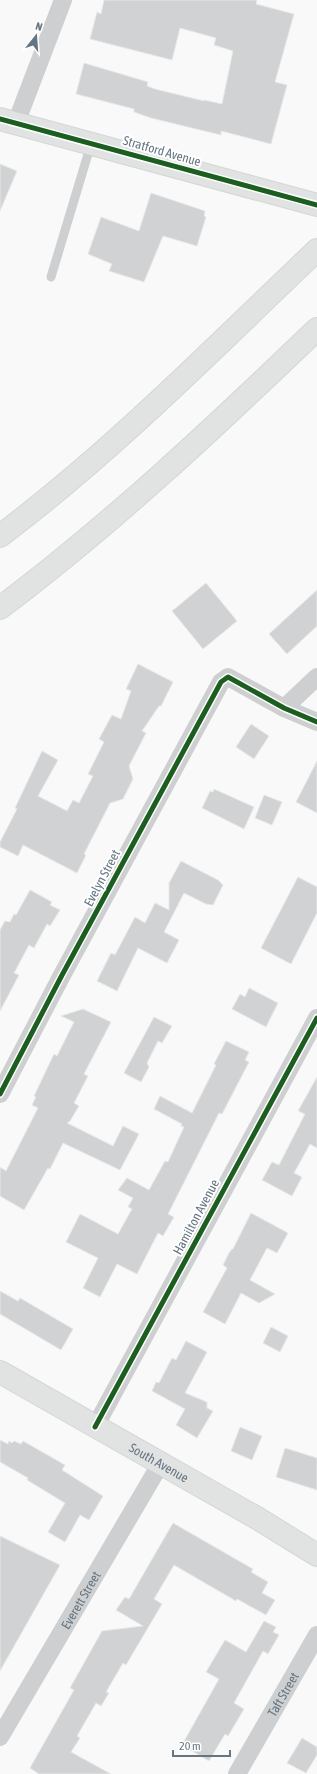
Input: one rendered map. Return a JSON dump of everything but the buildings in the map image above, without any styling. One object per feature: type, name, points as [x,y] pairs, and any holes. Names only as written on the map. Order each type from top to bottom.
[{"type":"main road","name":"Stratford Avenue","points":[[8,121],[317,205]]},
{"type":"main road","points":[[0,536],[116,440],[317,250]]},
{"type":"main road","points":[[0,618],[199,442],[317,329]]},
{"type":"main road","points":[[0,524],[64,484]]},
{"type":"main road","points":[[0,608],[88,539]]},
{"type":"main road","name":"South Avenue","points":[[0,1372],[161,1463],[317,1555]]},
{"type":"street","points":[[8,121],[63,0]]},
{"type":"street","name":"Evelyn Street","points":[[0,1094],[65,970],[221,682],[228,677],[284,708]]},
{"type":"street","points":[[317,677],[284,708],[317,722]]},
{"type":"street","name":"Hamilton Avenue","points":[[95,1427],[317,1018]]},
{"type":"street","name":"Everett Street","points":[[0,1736],[161,1463]]},
{"type":"street","name":"Taft Street","points":[[237,1774],[317,1635]]},
{"type":"lane","points":[[51,277],[92,143]]},
{"type":"cycle path","points":[[0,119],[317,205]]},
{"type":"cycle path","points":[[0,1094],[61,977],[221,682],[228,677],[284,708],[317,722]]},
{"type":"cycle path","points":[[95,1427],[317,1018]]}]
